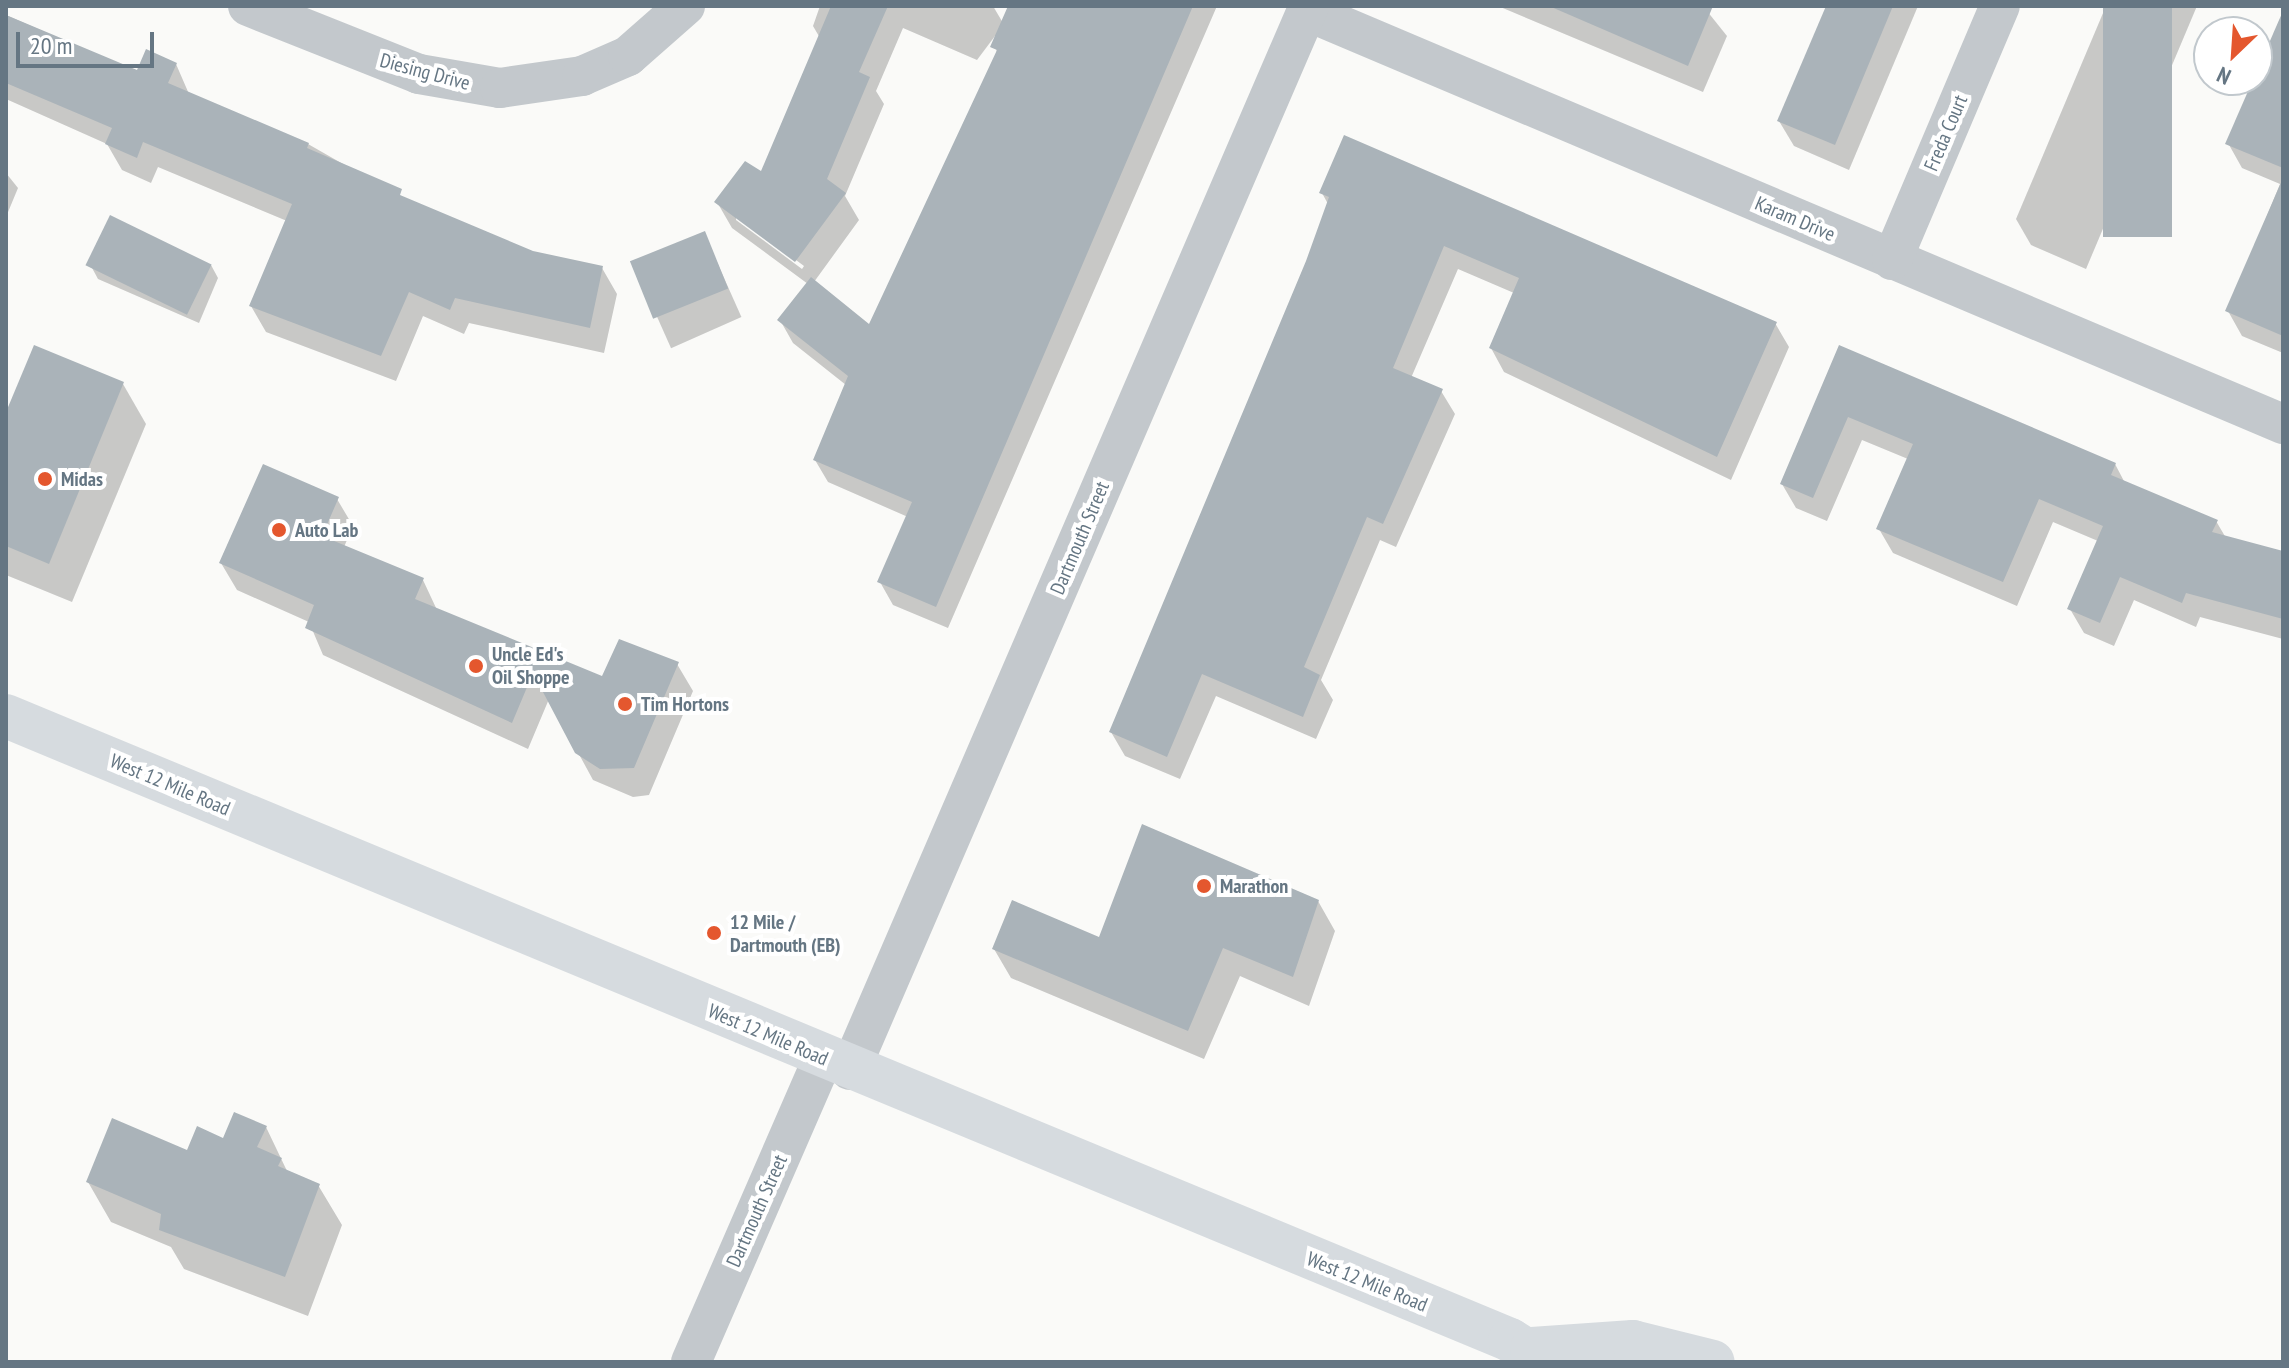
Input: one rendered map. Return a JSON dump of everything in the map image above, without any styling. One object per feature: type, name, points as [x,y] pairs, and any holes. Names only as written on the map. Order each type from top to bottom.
[{"type":"main road","name":"West 12 Mile Road","points":[[6,716],[1538,1356],[1633,1342],[1713,1362]]},
{"type":"street","name":"Diesing Drive","points":[[248,6],[419,74],[500,88],[582,76],[628,56],[685,6]]},
{"type":"street","name":"Freda Court","points":[[1892,260],[2000,6]]},
{"type":"street","name":"Karam Drive","points":[[1308,8],[1892,260],[2283,424]]},
{"type":"street","name":"Dartmouth Street","points":[[691,1362],[837,1065],[1308,8]]},
{"type":"building","points":[[831,6],[888,6],[859,72],[870,77],[827,179],[846,193],[795,262],[714,202],[745,161],[761,171]]},
{"type":"building","points":[[1008,6],[1193,6],[936,607],[877,582],[912,502],[813,460],[848,376],[777,320],[811,277],[869,324],[997,50],[990,47]]},
{"type":"building","points":[[1549,6],[1713,6],[1688,66]]},
{"type":"building","points":[[1826,6],[1893,6],[1835,145],[1777,121]]},
{"type":"building","points":[[2103,6],[2172,6],[2172,237],[2103,237]]},
{"type":"building","points":[[2283,11],[2283,168],[2225,144],[2246,96],[2273,96],[2273,34]]},
{"type":"building","points":[[6,15],[137,70],[146,49],[177,63],[168,83],[309,143],[307,148],[402,189],[400,195],[533,251],[603,266],[590,328],[455,298],[450,310],[409,292],[381,356],[249,306],[292,204],[143,142],[137,158],[105,144],[112,128],[6,83]]},
{"type":"building","points":[[1344,135],[1777,322],[1717,457],[1489,348],[1519,278],[1444,246],[1393,368],[1443,389],[1383,524],[1367,517],[1304,667],[1320,675],[1303,717],[1202,674],[1167,757],[1109,732],[1306,261],[1329,197],[1319,193]]},
{"type":"building","points":[[2283,178],[2283,336],[2225,311]]},
{"type":"building","points":[[110,215],[212,265],[187,315],[85,265]]},
{"type":"building","points":[[705,231],[728,288],[653,319],[630,261]]},
{"type":"building","name":"Midas","points":[[34,345],[124,382],[49,564],[6,546],[6,412]]},
{"type":"building","points":[[1839,345],[2116,463],[2111,475],[2218,520],[2212,532],[2283,551],[2283,619],[2186,593],[2182,603],[2120,577],[2100,623],[2067,609],[2103,526],[2039,499],[2003,582],[1876,529],[1913,444],[1848,417],[1813,498],[1780,484]]},
{"type":"building","points":[[263,464],[339,497],[322,536],[424,578],[415,599],[602,676],[619,639],[679,662],[634,768],[600,769],[575,753],[533,673],[512,723],[305,628],[314,605],[219,563]]},
{"type":"building","points":[[1142,824],[1319,900],[1293,977],[1223,948],[1188,1031],[992,949],[1012,900],[1099,937]]},
{"type":"building","points":[[234,1112],[267,1126],[257,1147],[282,1158],[278,1166],[320,1184],[285,1277],[159,1230],[161,1214],[86,1182],[112,1118],[187,1150],[197,1126],[223,1138]]},
{"type":"place","name":"Midas","points":[[45,479]]},
{"type":"place","name":"Auto Lab","points":[[279,530]]},
{"type":"place","name":"Uncle Ed's Oil Shoppe","points":[[476,666]]},
{"type":"place","name":"Tim Hortons","points":[[625,704]]},
{"type":"place","name":"Marathon","points":[[1204,886]]},
{"type":"place","name":"12 Mile / Dartmouth (EB)","points":[[714,933]]}]
